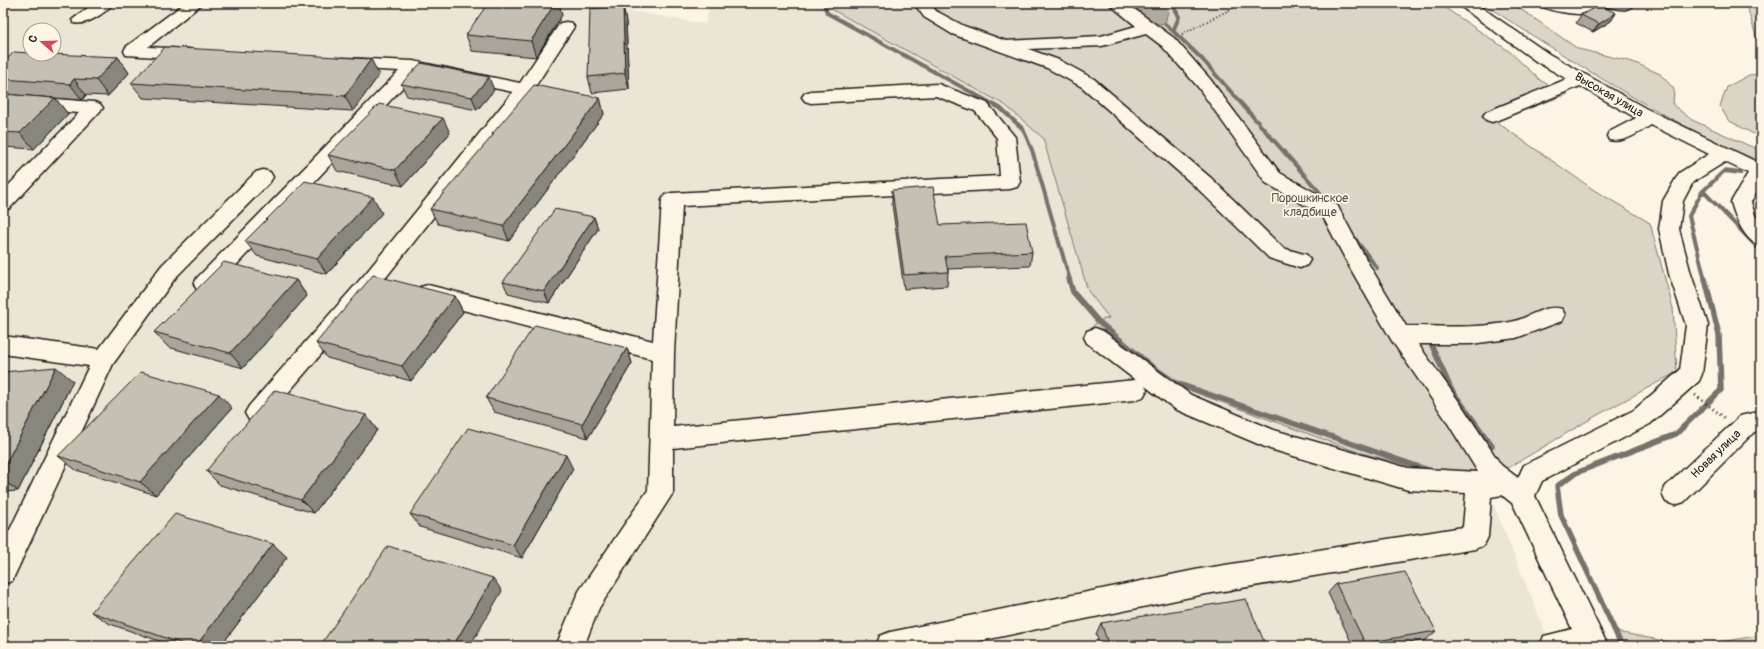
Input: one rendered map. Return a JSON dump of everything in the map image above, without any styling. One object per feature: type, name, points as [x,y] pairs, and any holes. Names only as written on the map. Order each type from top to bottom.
[{"type":"street","points":[[80,20],[105,3]]},
{"type":"street","points":[[195,3],[132,51],[202,55]]},
{"type":"street","points":[[922,3],[930,14],[958,30],[1053,64],[1088,82],[1204,183],[1276,253],[1300,260]]},
{"type":"street","points":[[1116,3],[1168,42],[1204,83],[1240,135],[1273,178],[1330,210],[1359,266],[1400,335],[1452,410],[1492,473],[1522,496],[1592,644],[1554,646]]},
{"type":"street","name":"Высокая улица","points":[[1464,3],[1544,58],[1651,118],[1722,155],[1760,172]]},
{"type":"street","points":[[1545,3],[1550,6],[1578,9],[1593,3],[1599,3]]},
{"type":"street","points":[[1608,3],[1622,5],[1627,3]]},
{"type":"street","points":[[246,426],[373,279],[525,89],[566,27]]},
{"type":"street","points":[[1003,45],[1102,41],[1148,28]]},
{"type":"street","points":[[327,62],[413,66],[525,89]]},
{"type":"street","points":[[192,298],[413,66]]},
{"type":"street","points":[[1492,116],[1581,79]]},
{"type":"street","points":[[570,646],[589,600],[660,493],[662,353],[672,200],[1010,182],[1006,137],[981,107],[938,90],[811,97]]},
{"type":"street","points":[[3,101],[94,108],[3,203]]},
{"type":"street","points":[[1616,136],[1651,118]]},
{"type":"street","points":[[1522,496],[1533,473],[1642,417],[1691,374],[1696,325],[1680,274],[1669,229],[1673,201],[1686,178],[1722,155]]},
{"type":"street","points":[[1760,172],[1741,202],[1745,216],[1761,239]]},
{"type":"street","points":[[3,572],[104,359],[169,271],[263,177]]},
{"type":"street","points":[[373,279],[662,353]]},
{"type":"street","points":[[1400,335],[1472,335],[1516,329],[1554,315]]},
{"type":"street","points":[[1095,337],[1183,402],[1270,439],[1408,479],[1479,484],[1522,496]]},
{"type":"street","points":[[3,345],[104,359]]},
{"type":"street","points":[[661,439],[1135,390]]},
{"type":"street","name":"Новая улица","points":[[1675,494],[1748,423],[1761,421]]},
{"type":"street","points":[[890,646],[1200,582],[1475,537],[1479,484]]},
{"type":"path","points":[[1168,42],[1243,3]]},
{"type":"path","points":[[1697,397],[1715,410]]},
{"type":"shaded area","points":[[3,3],[586,3],[705,24],[710,3],[830,3],[833,10],[1005,105],[1043,138],[1088,291],[1481,474],[1551,646],[3,646]]},
{"type":"shaded area","points":[[1140,3],[1163,5],[1168,11],[1165,24],[1150,23],[1143,19],[1140,16],[1136,6]]},
{"type":"green space","name":"Порошкинское кладбище","points":[[830,3],[1438,3],[1509,51],[1541,81],[1568,94],[1495,121],[1594,190],[1650,223],[1673,308],[1677,372],[1594,417],[1503,471],[1492,473],[1437,473],[1358,452],[1172,384],[1108,332],[1099,332],[1092,327],[1098,321],[1109,318],[1088,291],[1043,138],[1005,105],[833,10]]},
{"type":"green space","points":[[1482,3],[1512,3],[1578,49],[1633,62],[1660,74],[1674,89],[1673,105],[1692,120],[1761,151],[1761,162],[1688,128],[1653,109],[1584,68]]},
{"type":"green space","points":[[1746,3],[1761,3],[1761,53]]},
{"type":"green space","points":[[1761,60],[1761,138],[1728,120],[1720,106],[1727,87],[1749,75],[1760,74]]},
{"type":"green space","points":[[1617,632],[1686,645],[1733,640],[1761,635],[1761,646],[1624,646]]},
{"type":"building","points":[[488,3],[555,3],[531,41],[466,35]]},
{"type":"building","points":[[1599,5],[1616,13],[1599,24],[1581,15]]},
{"type":"building","points":[[623,6],[625,73],[588,77],[590,9]]},
{"type":"building","points":[[165,47],[371,59],[345,96],[131,83]]},
{"type":"building","points":[[14,52],[22,52],[22,62],[62,62],[62,55],[118,57],[96,80],[74,79],[70,84],[3,79],[3,63]]},
{"type":"building","points":[[421,63],[489,77],[472,97],[401,84]]},
{"type":"building","points":[[534,85],[600,98],[503,226],[430,209],[494,134],[492,134]]},
{"type":"building","points":[[3,94],[55,98],[20,133],[3,132]]},
{"type":"building","points":[[379,104],[443,118],[395,170],[328,155]]},
{"type":"building","points":[[305,181],[373,197],[317,259],[245,241]]},
{"type":"building","points":[[933,187],[940,225],[1026,222],[1032,252],[945,256],[948,272],[904,275],[892,190]]},
{"type":"building","points":[[555,209],[594,217],[544,291],[503,282]]},
{"type":"building","points":[[224,262],[296,280],[230,353],[154,332]]},
{"type":"building","points":[[373,275],[455,296],[402,366],[316,343]]},
{"type":"building","points":[[535,325],[627,348],[582,424],[486,398]]},
{"type":"building","points":[[56,367],[3,469],[3,372]]},
{"type":"building","points":[[141,372],[219,394],[140,482],[58,456]]},
{"type":"building","points":[[275,390],[366,415],[301,500],[206,471]]},
{"type":"building","points":[[468,428],[566,455],[513,545],[410,514]]},
{"type":"building","points":[[175,514],[273,544],[196,646],[189,646],[91,612]]},
{"type":"building","points":[[388,546],[493,578],[453,646],[320,646]]},
{"type":"building","points":[[1405,572],[1436,631],[1365,643],[1336,584]]},
{"type":"building","points":[[1246,599],[1266,646],[1109,646],[1101,623]]},
{"type":"waterway","points":[[824,3],[827,13],[1000,108],[1023,129],[1032,150],[1070,280]]},
{"type":"waterway","points":[[1172,3],[1179,17],[1173,31]]},
{"type":"waterway","points":[[1165,24],[1173,31]]},
{"type":"waterway","points":[[1173,31],[1202,59],[1330,204]]},
{"type":"waterway","points":[[1703,191],[1724,171],[1741,173]]},
{"type":"waterway","points":[[1703,191],[1761,251]]},
{"type":"waterway","points":[[1703,191],[1689,216],[1705,280]]},
{"type":"waterway","points":[[1350,232],[1377,268]]},
{"type":"waterway","points":[[1069,279],[1073,292],[1098,321],[1150,365],[1176,383],[1431,471]]},
{"type":"waterway","points":[[1622,646],[1561,515],[1557,486],[1576,473],[1676,434],[1721,390],[1719,335],[1705,279]]},
{"type":"waterway","points":[[1429,339],[1451,389],[1492,446]]}]
